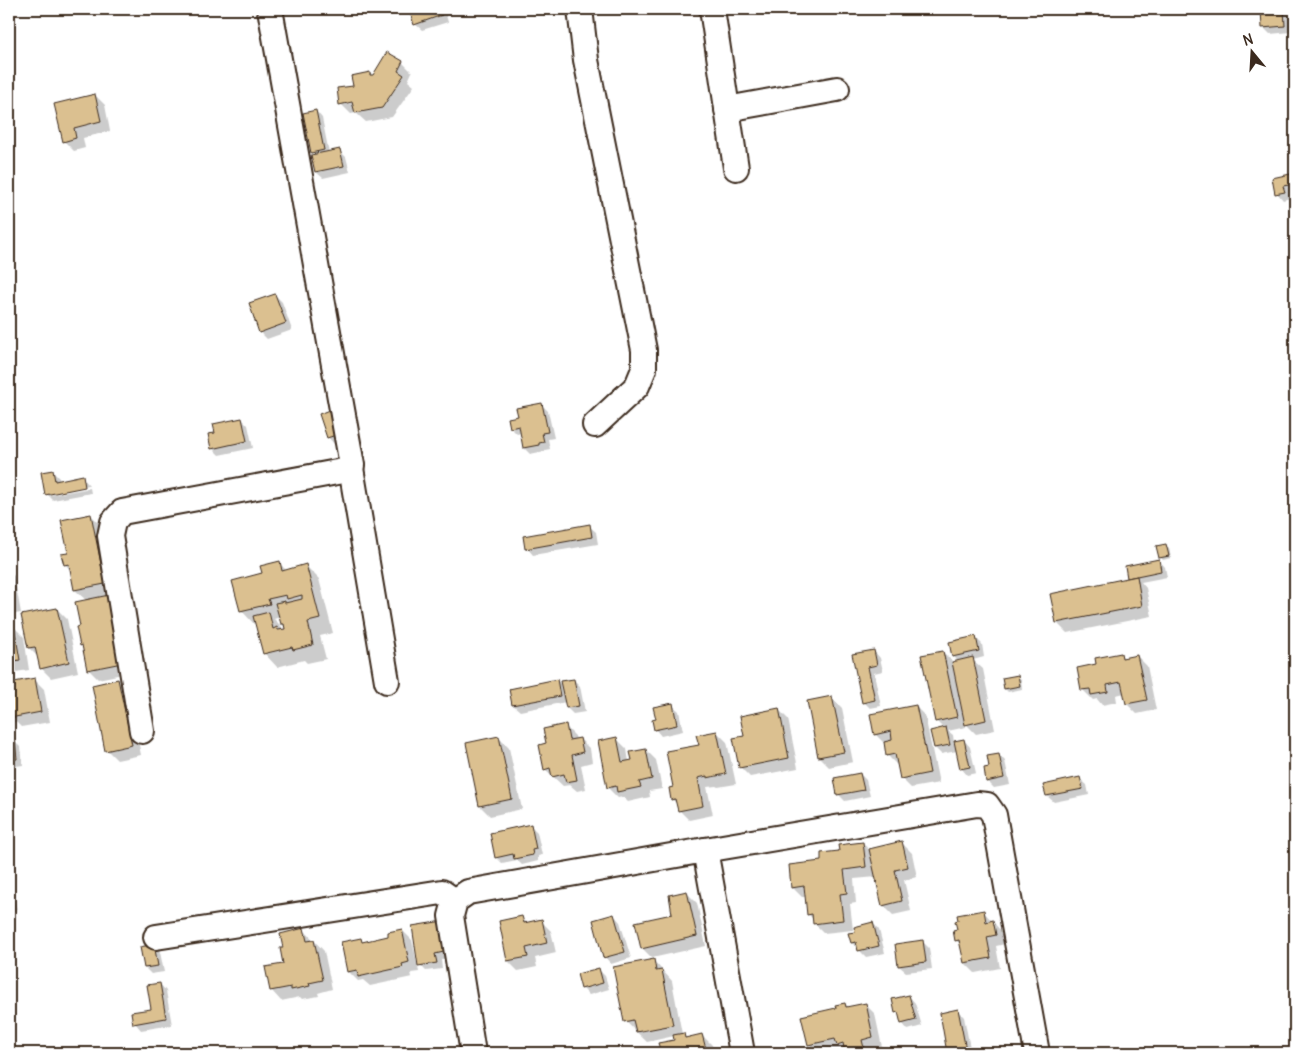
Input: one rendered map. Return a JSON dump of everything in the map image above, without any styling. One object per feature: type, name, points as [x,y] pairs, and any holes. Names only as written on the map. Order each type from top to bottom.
[{"type":"street","points":[[270,9],[352,465],[387,681]]},
{"type":"street","points":[[580,9],[586,60],[644,350],[644,369],[637,386],[595,425]]},
{"type":"street","points":[[712,9],[736,168]]},
{"type":"street","points":[[727,109],[837,89]]},
{"type":"street","points":[[142,731],[110,536],[112,522],[122,512],[352,468]]},
{"type":"street","points":[[473,1053],[451,916],[455,901],[468,892],[977,804],[987,805],[994,814],[1037,1053]]},
{"type":"street","points":[[705,850],[742,1053]]},
{"type":"street","points":[[156,937],[442,892],[455,901]]},
{"type":"building","points":[[409,9],[440,9],[442,15],[414,25]]},
{"type":"building","points":[[1261,9],[1284,9],[1285,26],[1262,28]]},
{"type":"building","points":[[387,52],[403,61],[398,71],[404,75],[382,108],[355,113],[352,102],[339,105],[337,88],[353,86],[351,76],[370,72],[370,75],[373,75]]},
{"type":"building","points":[[95,94],[101,121],[74,128],[76,138],[63,142],[54,104]]},
{"type":"building","points":[[316,110],[324,150],[311,153],[303,113]]},
{"type":"building","points":[[340,149],[344,166],[315,172],[311,155]]},
{"type":"building","points":[[1295,173],[1295,184],[1283,186],[1285,192],[1275,194],[1272,178]]},
{"type":"building","points":[[275,294],[286,323],[259,333],[249,303]]},
{"type":"building","points":[[542,403],[548,432],[542,433],[544,442],[539,443],[539,445],[523,448],[519,426],[510,428],[508,418],[518,416],[516,408]]},
{"type":"building","points":[[334,408],[342,433],[327,438],[319,414]]},
{"type":"building","points":[[242,418],[247,441],[211,449],[208,434],[215,433],[213,424]]},
{"type":"building","points":[[53,470],[55,481],[83,475],[85,487],[45,495],[41,472]]},
{"type":"building","points":[[91,514],[105,584],[74,590],[69,564],[64,565],[61,554],[68,553],[61,520]]},
{"type":"building","points":[[590,524],[592,537],[525,549],[523,536]]},
{"type":"building","points":[[1166,544],[1169,556],[1159,558],[1156,546]]},
{"type":"building","points":[[1159,559],[1161,571],[1127,578],[1125,566]]},
{"type":"building","points":[[280,561],[282,571],[306,564],[320,619],[308,622],[313,645],[293,650],[292,647],[263,654],[253,616],[269,612],[273,629],[277,627],[278,630],[285,629],[284,624],[281,624],[275,603],[302,599],[302,595],[287,599],[286,595],[268,599],[270,604],[240,611],[232,581],[262,573],[260,566]]},
{"type":"building","points":[[1137,576],[1142,606],[1056,623],[1050,594]]},
{"type":"building","points":[[109,595],[122,663],[87,670],[76,627],[80,626],[75,602]]},
{"type":"building","points":[[57,608],[69,662],[40,669],[35,647],[28,648],[21,615]]},
{"type":"building","points":[[9,626],[14,626],[20,660],[9,662]]},
{"type":"building","points":[[976,636],[979,651],[952,657],[949,642]]},
{"type":"building","points":[[874,650],[877,665],[868,667],[875,700],[862,703],[852,654]]},
{"type":"building","points":[[943,651],[957,717],[935,722],[921,655]]},
{"type":"building","points":[[1121,653],[1122,658],[1137,655],[1147,700],[1126,704],[1121,682],[1107,685],[1108,692],[1091,695],[1090,689],[1081,690],[1077,668],[1096,664],[1095,658]]},
{"type":"building","points":[[973,657],[986,720],[965,725],[952,662]]},
{"type":"building","points":[[1018,675],[1020,686],[1004,689],[1002,678]]},
{"type":"building","points":[[35,678],[41,712],[10,718],[9,683]]},
{"type":"building","points":[[118,679],[132,745],[105,751],[92,685]]},
{"type":"building","points":[[557,679],[560,696],[512,705],[509,689]]},
{"type":"building","points":[[574,679],[579,706],[566,708],[560,681]]},
{"type":"building","points":[[832,696],[844,752],[818,757],[807,701]]},
{"type":"building","points":[[673,703],[677,725],[654,730],[652,720],[656,719],[653,707]]},
{"type":"building","points":[[916,705],[930,773],[900,779],[895,754],[886,756],[884,742],[892,740],[891,731],[874,735],[870,714]]},
{"type":"building","points":[[779,708],[789,758],[739,768],[733,738],[744,736],[740,716]]},
{"type":"building","points":[[566,724],[569,740],[580,738],[583,752],[572,755],[577,780],[566,782],[564,774],[552,777],[550,768],[544,770],[539,745],[546,743],[543,729]]},
{"type":"building","points":[[946,727],[950,745],[934,748],[930,731]]},
{"type":"building","points":[[717,731],[726,774],[698,778],[703,806],[678,811],[675,799],[671,800],[669,788],[673,787],[666,751],[699,745],[696,735]]},
{"type":"building","points":[[499,736],[512,799],[479,806],[466,743]]},
{"type":"building","points":[[617,737],[622,762],[632,760],[630,752],[646,749],[652,779],[639,782],[641,787],[617,792],[616,786],[607,788],[598,741]]},
{"type":"building","points":[[964,739],[970,767],[960,769],[954,741]]},
{"type":"building","points":[[15,740],[17,759],[9,760],[9,741]]},
{"type":"building","points":[[999,754],[1004,778],[986,782],[984,768],[989,767],[987,756]]},
{"type":"building","points":[[860,773],[864,790],[837,795],[834,778]]},
{"type":"building","points":[[1080,777],[1083,789],[1046,796],[1043,785]]},
{"type":"building","points":[[531,824],[536,849],[532,850],[533,855],[514,859],[513,854],[495,858],[490,833]]},
{"type":"building","points":[[902,841],[908,867],[895,870],[902,901],[882,906],[869,849]]},
{"type":"building","points":[[863,842],[866,867],[844,870],[847,893],[840,894],[843,920],[813,924],[812,914],[807,915],[804,886],[791,888],[789,865],[821,861],[821,853],[839,851],[838,845]]},
{"type":"building","points":[[687,891],[697,936],[641,949],[635,922],[672,914],[669,895]]},
{"type":"building","points":[[984,910],[986,922],[993,920],[996,935],[987,937],[991,958],[964,963],[959,940],[955,941],[953,930],[957,929],[955,921],[958,920],[957,915]]},
{"type":"building","points":[[614,914],[625,952],[603,958],[593,920]]},
{"type":"building","points":[[522,916],[524,923],[542,919],[547,943],[526,948],[528,957],[507,961],[499,921]]},
{"type":"building","points":[[443,921],[448,951],[435,954],[437,963],[418,966],[412,926]]},
{"type":"building","points":[[873,922],[879,946],[858,951],[856,942],[851,943],[848,933],[855,932],[854,927]]},
{"type":"building","points":[[304,928],[307,941],[314,940],[323,980],[309,983],[310,986],[291,990],[291,987],[270,991],[265,967],[283,964],[280,948],[283,948],[280,934]]},
{"type":"building","points":[[402,929],[409,962],[402,964],[403,967],[358,977],[357,970],[347,972],[341,942],[361,938],[362,942],[388,936],[388,932]]},
{"type":"building","points":[[923,940],[926,962],[898,966],[895,944]]},
{"type":"building","points":[[154,944],[158,966],[144,968],[140,947]]},
{"type":"building","points":[[654,959],[656,971],[662,970],[673,1025],[636,1032],[633,1020],[624,1022],[613,967]]},
{"type":"building","points":[[599,968],[603,983],[581,989],[577,974]]},
{"type":"building","points":[[160,983],[166,1018],[133,1024],[131,1012],[151,1009],[147,985]]},
{"type":"building","points":[[909,995],[916,1020],[901,1024],[898,1012],[895,1013],[892,999]]},
{"type":"building","points":[[845,1003],[846,1007],[866,1003],[873,1037],[862,1040],[865,1052],[845,1053],[843,1043],[837,1045],[835,1039],[808,1045],[801,1016],[836,1008],[835,1005]]},
{"type":"building","points":[[958,1009],[966,1050],[947,1053],[940,1013]]},
{"type":"building","points":[[684,1033],[685,1038],[702,1034],[707,1053],[661,1053],[658,1043],[674,1040],[673,1035]]}]
